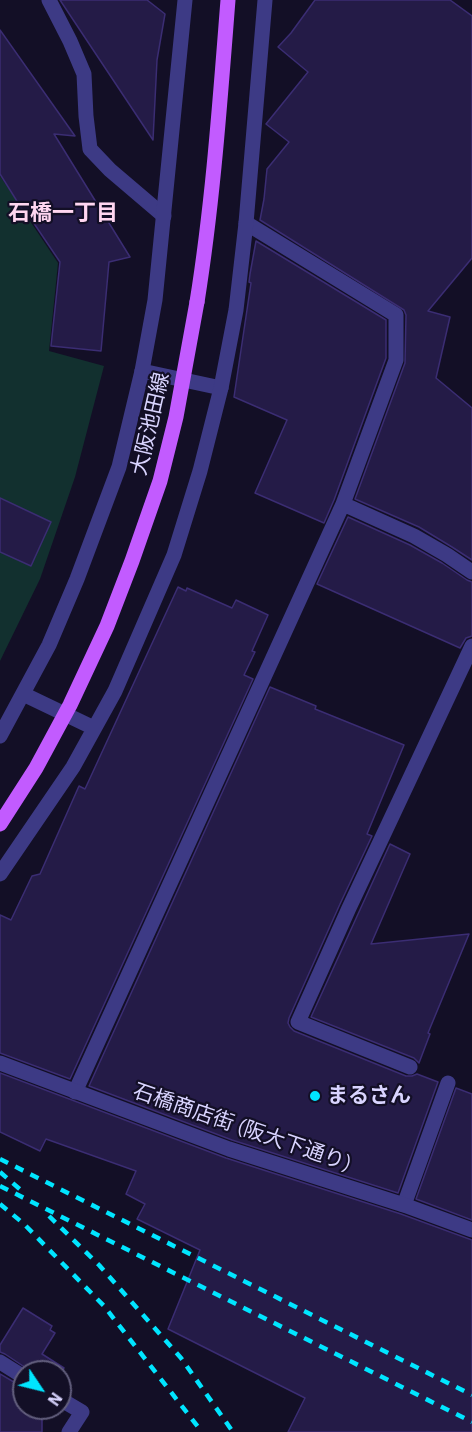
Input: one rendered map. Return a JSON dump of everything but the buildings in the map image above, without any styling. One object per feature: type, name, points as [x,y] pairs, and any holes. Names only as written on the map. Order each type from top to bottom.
[{"type":"main road","name":"大阪池田線","points":[[0,824],[36,768],[70,705],[107,626],[160,481],[176,417],[207,238],[228,0]]},
{"type":"street","points":[[49,0],[84,74],[90,150],[164,216]]},
{"type":"street","points":[[0,736],[49,645],[119,467],[142,371],[155,300],[185,0]]},
{"type":"street","points":[[0,873],[73,767],[115,690],[174,555],[200,471],[221,388],[236,310],[246,223],[265,0]]},
{"type":"street","points":[[75,1092],[343,504],[396,360],[396,315],[246,223]]},
{"type":"street","points":[[142,371],[221,388]]},
{"type":"street","points":[[343,504],[414,536],[472,572]]},
{"type":"street","points":[[410,1067],[298,1022],[472,646]]},
{"type":"street","points":[[23,694],[94,728]]},
{"type":"street","name":"石橋商店街 (阪大下通り)","points":[[0,1063],[229,1149],[472,1230]]},
{"type":"street","points":[[404,1206],[448,1083]]},
{"type":"street","points":[[69,1432],[82,1412],[72,1406]]},
{"type":"green space","points":[[0,176],[58,263],[49,351],[104,366],[75,477],[40,579],[0,661]]},
{"type":"railway","points":[[0,1159],[472,1395]]},
{"type":"railway","points":[[0,1172],[23,1192]]},
{"type":"railway","points":[[0,1186],[472,1422]]},
{"type":"railway","points":[[0,1204],[24,1224],[104,1306],[202,1432]]},
{"type":"railway","points":[[49,1216],[99,1265],[181,1358],[233,1432]]},
{"type":"place","name":"まるさん","points":[[315,1096]]},
{"type":"district","name":"石橋一丁目","points":[[63,214]]}]
